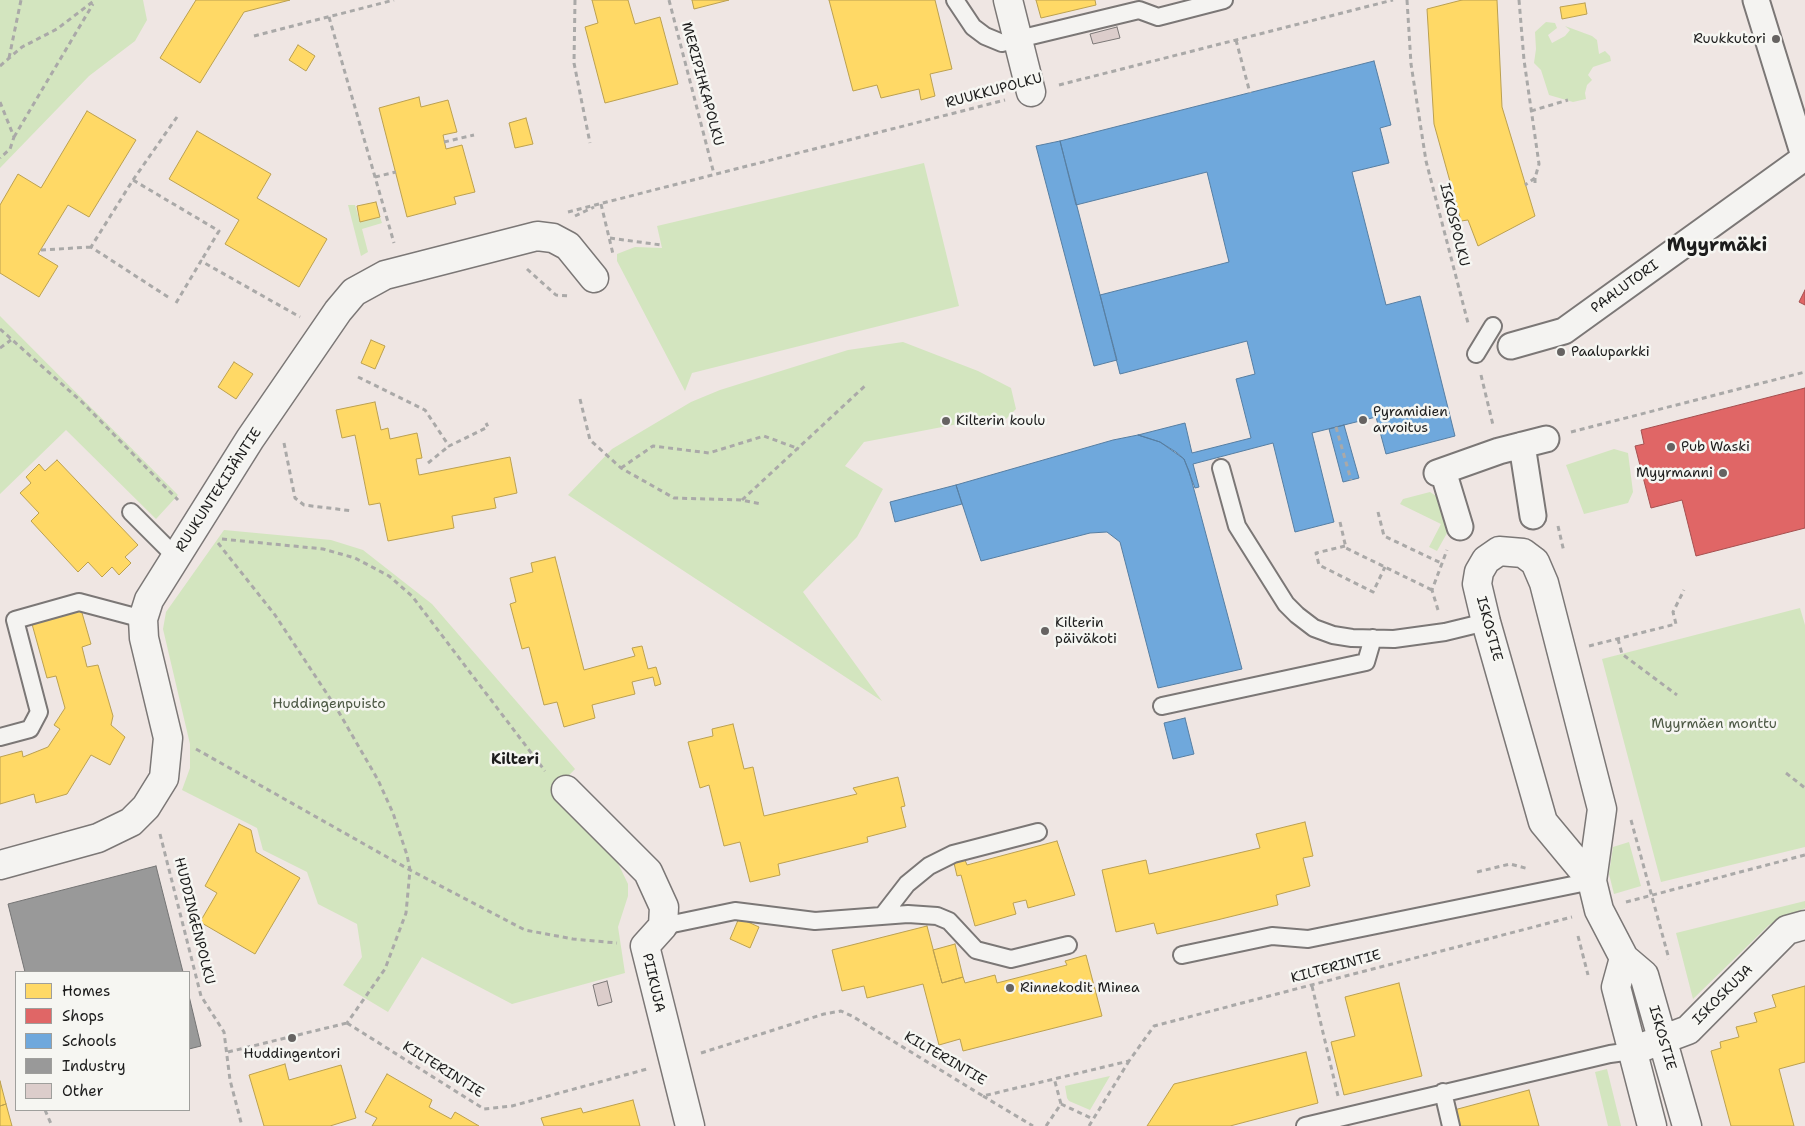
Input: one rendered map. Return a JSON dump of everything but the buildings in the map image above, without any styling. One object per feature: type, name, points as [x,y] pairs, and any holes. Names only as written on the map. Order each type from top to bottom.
[{"type":"street","points":[[1008,0],[1031,92]]},
{"type":"street","name":"PAALUTORI","points":[[1511,346],[1564,331],[1805,158],[1756,0]]},
{"type":"street","name":"RUUKUNTEKIJÄNTIE","points":[[0,865],[98,838],[131,822],[146,807],[164,778],[168,738],[144,638],[144,620],[149,600],[255,431],[338,311],[354,292],[367,283],[394,273],[537,236],[553,238],[568,246],[595,278]]},
{"type":"street","points":[[1460,527],[1440,472],[1511,448],[1546,439]]},
{"type":"street","points":[[1511,448],[1533,516]]},
{"type":"street","name":"ISKOSTIE","points":[[1592,881],[1544,822],[1486,622],[1477,584],[1479,572],[1486,560],[1499,551],[1523,553],[1535,562],[1544,583],[1602,809],[1592,881],[1599,910],[1624,958],[1644,975],[1687,1126]]},
{"type":"street","points":[[566,790],[648,872],[664,907],[663,926]]},
{"type":"street","name":"ISKOSKUJA","points":[[1632,1051],[1688,1030],[1787,930],[1805,925]]},
{"type":"street","name":"PIIKUJA","points":[[663,926],[645,946],[690,1126]]},
{"type":"street","points":[[1624,958],[1616,987],[1652,1126]]},
{"type":"lane","points":[[955,0],[973,27],[985,36],[1002,43],[1139,10],[1158,17],[1224,0]]},
{"type":"lane","points":[[1476,354],[1493,326]]},
{"type":"lane","points":[[1221,468],[1237,526],[1286,604],[1297,616],[1314,628],[1333,635],[1394,639],[1437,633],[1486,622]]},
{"type":"lane","points":[[131,512],[176,557]]},
{"type":"lane","points":[[0,737],[30,729],[39,712],[15,620],[79,602],[144,620]]},
{"type":"lane","points":[[1162,706],[1366,662],[1373,638]]},
{"type":"lane","points":[[883,915],[907,884],[929,866],[954,854],[1038,832]]},
{"type":"lane","points":[[1182,955],[1272,936],[1308,939],[1382,920],[1592,881]]},
{"type":"lane","points":[[663,926],[735,911],[815,921],[908,914],[937,916],[949,920],[976,950],[1011,959],[1068,945]]},
{"type":"lane","points":[[1305,1126],[1443,1092],[1610,1054],[1632,1051]]},
{"type":"lane","points":[[1443,1092],[1451,1126]]},
{"type":"path","points":[[9,58],[21,0]]},
{"type":"path","points":[[0,158],[10,149],[14,137],[95,0]]},
{"type":"path","points":[[254,36],[394,0]]},
{"type":"path","points":[[575,0],[574,64],[590,142]]},
{"type":"path","name":"MERIPIHKAPOLKU","points":[[669,0],[714,174]]},
{"type":"path","name":"RUUKKUPOLKU","points":[[610,238],[601,204],[1393,0]]},
{"type":"path","name":"ISKOSPOLKU","points":[[1407,0],[1412,64],[1426,161],[1476,354],[1511,448]]},
{"type":"path","points":[[1519,0],[1539,164],[1535,178],[1536,186]]},
{"type":"path","points":[[0,66],[9,58],[93,4]]},
{"type":"path","points":[[330,17],[396,249]]},
{"type":"path","points":[[1236,40],[1250,93]]},
{"type":"path","points":[[1532,111],[1568,100]]},
{"type":"path","points":[[0,102],[14,137]]},
{"type":"path","points":[[91,247],[133,180],[177,117]]},
{"type":"path","points":[[444,142],[474,135]]},
{"type":"path","points":[[375,177],[396,172]]},
{"type":"path","points":[[1525,184],[1535,178]]},
{"type":"path","points":[[133,180],[219,231],[176,302]]},
{"type":"path","points":[[521,266],[556,295],[572,296],[595,278],[613,254],[610,238],[662,245]]},
{"type":"path","points":[[41,250],[91,247],[168,297]]},
{"type":"path","points":[[202,261],[303,318]]},
{"type":"path","points":[[0,329],[82,402],[198,521]]},
{"type":"path","points":[[0,348],[11,340]]},
{"type":"path","points":[[1546,439],[1805,372]]},
{"type":"path","points":[[358,377],[425,410],[450,446]]},
{"type":"path","points":[[741,500],[799,449],[866,384]]},
{"type":"path","points":[[580,399],[590,440],[621,468],[674,498],[741,500],[761,504]]},
{"type":"path","points":[[428,463],[450,446],[488,427],[486,423]]},
{"type":"path","points":[[1336,427],[1351,480]]},
{"type":"path","points":[[621,468],[653,446],[708,453],[764,436],[799,449]]},
{"type":"path","points":[[283,437],[295,498],[304,505],[353,511]]},
{"type":"path","points":[[1378,512],[1384,536],[1441,563]]},
{"type":"path","points":[[1340,522],[1346,548],[1432,590]]},
{"type":"path","points":[[228,1052],[347,1024],[385,969],[406,913],[410,870],[393,813],[378,780],[337,709],[275,615],[214,538],[323,549],[355,558],[389,576],[412,596],[548,775],[566,790]]},
{"type":"path","points":[[1345,546],[1316,553],[1319,565],[1373,592],[1385,567]]},
{"type":"path","points":[[1586,646],[1676,624],[1673,612],[1684,590]]},
{"type":"path","points":[[1618,639],[1622,654],[1677,695]]},
{"type":"path","points":[[168,738],[184,742],[410,870],[525,930],[599,943],[645,946]]},
{"type":"path","points":[[1786,773],[1805,788]]},
{"type":"path","name":"HUDDINGENPOLKU","points":[[146,807],[160,833],[201,996],[224,1032],[230,1080],[242,1126]]},
{"type":"path","points":[[1651,894],[1805,855]]},
{"type":"path","points":[[1477,872],[1510,864],[1535,870]]},
{"type":"path","name":"KILTERINTIE","points":[[347,1024],[484,1108],[512,1106],[673,1062],[824,1014],[841,1011],[982,1096],[1129,1060],[1154,1026],[1572,917]]},
{"type":"path","points":[[1312,986],[1342,1116]]},
{"type":"path","points":[[1089,1126],[1129,1060]]},
{"type":"path","points":[[1046,1126],[1061,1104],[1054,1078]]},
{"type":"path","points":[[982,1096],[1034,1126]]},
{"type":"path","points":[[1061,1104],[1093,1119]]},
{"type":"path","points":[[45,1111],[52,1126]]},
{"type":"green space","points":[[0,0],[143,0],[147,20],[135,41],[89,76],[0,168]]},
{"type":"green space","points":[[1546,22],[1555,23],[1557,28],[1548,35],[1552,43],[1565,36],[1570,30],[1565,26],[1592,36],[1597,40],[1599,54],[1605,51],[1610,56],[1611,61],[1593,67],[1588,75],[1592,80],[1587,85],[1586,99],[1573,102],[1549,95],[1541,70],[1534,63],[1536,49],[1535,32]]},
{"type":"green space","points":[[924,163],[959,306],[692,373],[685,391],[617,261],[617,254],[635,247],[662,248],[657,226]]},
{"type":"green space","points":[[348,205],[355,205],[360,222],[380,217],[382,223],[362,229],[368,252],[361,256]]},
{"type":"green space","points":[[0,316],[178,495],[156,519],[66,430],[0,494]]},
{"type":"green space","points":[[903,342],[978,371],[1011,388],[1016,409],[999,426],[963,423],[864,442],[845,466],[883,489],[857,537],[803,592],[882,701],[568,495],[612,449],[691,402],[720,390],[848,350]]},
{"type":"green space","points":[[1614,449],[1628,453],[1633,492],[1628,503],[1584,514],[1566,465]]},
{"type":"green space","points":[[1430,492],[1444,501],[1451,526],[1437,551],[1429,547],[1441,524],[1400,504],[1403,499]]},
{"type":"green space","name":"Huddingenpuisto","points":[[224,530],[331,540],[363,550],[432,604],[575,769],[553,792],[615,857],[628,884],[628,896],[618,927],[625,973],[512,1004],[422,957],[388,1012],[343,985],[362,957],[357,924],[318,904],[307,872],[263,850],[257,828],[182,790],[190,768],[190,744],[163,629],[166,612]]},
{"type":"green space","name":"Myyrmäen monttu","points":[[1800,608],[1805,625],[1805,847],[1661,882],[1602,659]]},
{"type":"green space","points":[[1629,842],[1641,886],[1614,894],[1609,874],[1613,847]]},
{"type":"green space","points":[[1805,901],[1805,908],[1769,925],[1693,999],[1676,933]]},
{"type":"green space","points":[[1607,1069],[1621,1126],[1608,1126],[1595,1072]]},
{"type":"green space","points":[[1110,1076],[1090,1110],[1069,1101],[1067,1098],[1065,1086]]},
{"type":"place","name":"Ruukkutori","points":[[1776,39]]},
{"type":"place","name":"Paaluparkki","points":[[1561,352]]},
{"type":"place","name":"Pyramidien arvoitus","points":[[1363,420]]},
{"type":"place","name":"Kilterin koulu","points":[[946,421]]},
{"type":"place","name":"Pub Waski","points":[[1671,447]]},
{"type":"place","name":"Myyrmanni","points":[[1723,473]]},
{"type":"place","name":"Kilterin päiväkoti","points":[[1045,631]]},
{"type":"place","name":"Rinnekodit Minea","points":[[1010,988]]},
{"type":"place","name":"Huddingentori","points":[[292,1038]]},
{"type":"district","name":"Myyrmäki","points":[[1717,246]]},
{"type":"district","name":"Kilteri","points":[[515,760]]}]
